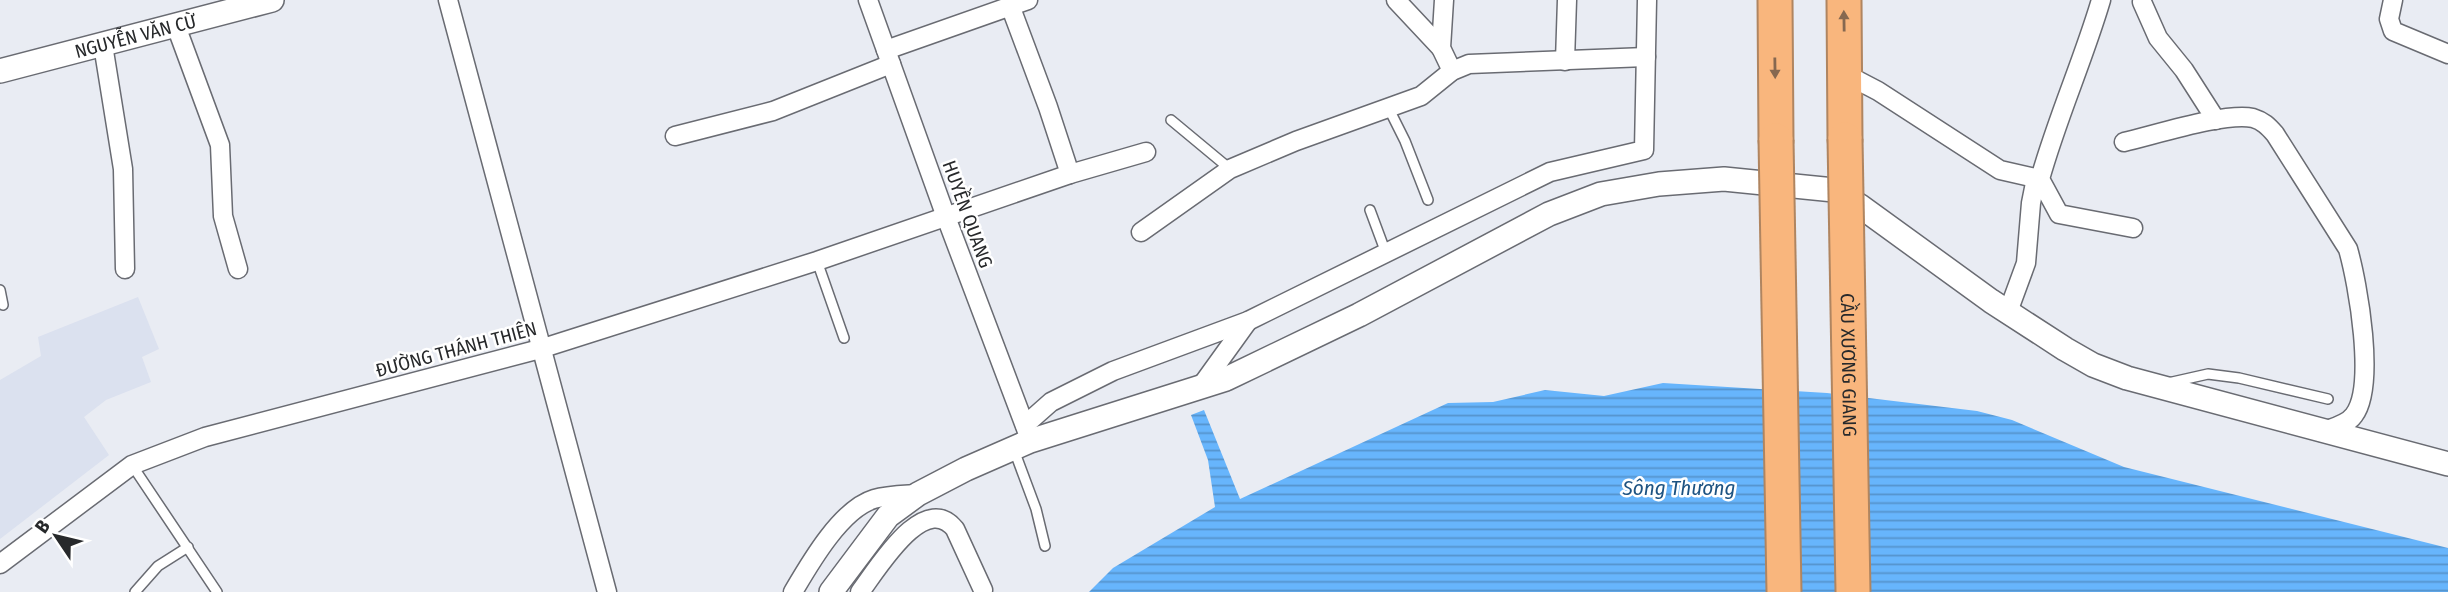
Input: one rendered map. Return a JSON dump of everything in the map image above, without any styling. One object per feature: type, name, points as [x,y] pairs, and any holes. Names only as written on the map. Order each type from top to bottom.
[{"type":"highway","points":[[1775,0],[1784,592]]},
{"type":"highway","name":"CẦU XƯƠNG GIANG","points":[[1844,0],[1853,592]]},
{"type":"street","points":[[448,0],[607,592]]},
{"type":"street","name":"HUYỀN QUANG","points":[[868,0],[1023,438]]},
{"type":"street","points":[[675,136],[773,111],[888,57],[1028,0]]},
{"type":"street","points":[[1396,0],[1441,48],[1452,71]]},
{"type":"street","points":[[1441,48],[1444,0]]},
{"type":"street","points":[[1565,61],[1567,0]]},
{"type":"street","points":[[1023,438],[1051,402],[1113,371],[1248,321],[1550,172],[1645,149],[1647,0]]},
{"type":"street","points":[[2008,312],[2026,263],[2031,203],[2038,179],[2101,0]]},
{"type":"street","points":[[2393,0],[2389,19],[2393,32],[2448,54]]},
{"type":"street","name":"NGUYỄN VĂN CỪ","points":[[0,71],[268,1]]},
{"type":"street","points":[[2142,2],[2158,38],[2216,120]]},
{"type":"street","points":[[1011,8],[1070,174]]},
{"type":"street","points":[[176,26],[220,145],[223,216],[238,269]]},
{"type":"street","points":[[103,45],[123,169],[125,269]]},
{"type":"street","points":[[1141,232],[1230,169],[1296,141],[1421,96],[1452,71],[1469,64],[1646,57]]},
{"type":"street","points":[[1855,79],[2000,170],[2038,179],[2059,214],[2133,228]]},
{"type":"street","points":[[2124,142],[2216,120],[2244,117],[2267,124],[2322,205],[2348,249],[2353,268],[2364,341],[2362,399],[2352,417],[2343,424],[2321,432]]},
{"type":"street","name":"ĐƯỜNG THÁNH THIÊN","points":[[0,564],[132,465],[241,426],[541,349],[817,261],[1070,174],[1146,152]]},
{"type":"street","points":[[831,592],[888,516],[918,494],[1023,438],[1227,379],[1293,348],[1549,214],[1601,194],[1659,184],[1724,179],[1834,190],[2008,312],[2093,365],[2127,378],[2448,464]]},
{"type":"street","points":[[1199,388],[1248,321]]},
{"type":"street","points":[[793,592],[838,527],[858,508],[875,499],[918,494]]},
{"type":"street","points":[[860,592],[893,546],[914,527],[938,517],[955,529],[983,590]]},
{"type":"lane","points":[[1389,109],[1405,141],[1428,200]]},
{"type":"lane","points":[[1171,120],[1230,169]]},
{"type":"lane","points":[[1370,210],[1386,253]]},
{"type":"lane","points":[[817,261],[844,338]]},
{"type":"lane","points":[[0,290],[3,305]]},
{"type":"lane","points":[[2159,385],[2208,374],[2239,378],[2328,399]]},
{"type":"lane","points":[[1023,438],[1045,546]]},
{"type":"lane","points":[[132,465],[217,592]]},
{"type":"lane","points":[[135,592],[158,566],[188,547]]},
{"type":"shaded area","points":[[138,297],[159,349],[142,357],[151,382],[106,400],[84,417],[109,455],[0,539],[0,380],[41,356],[38,337]]},
{"type":"water","name":"Sông Thương","points":[[1663,383],[1827,393],[1977,411],[2012,420],[2124,467],[2448,548],[2448,592],[1089,592],[1113,568],[1215,507],[1208,460],[1191,415],[1204,410],[1240,499],[1448,403],[1493,402],[1545,390],[1604,396]]}]
